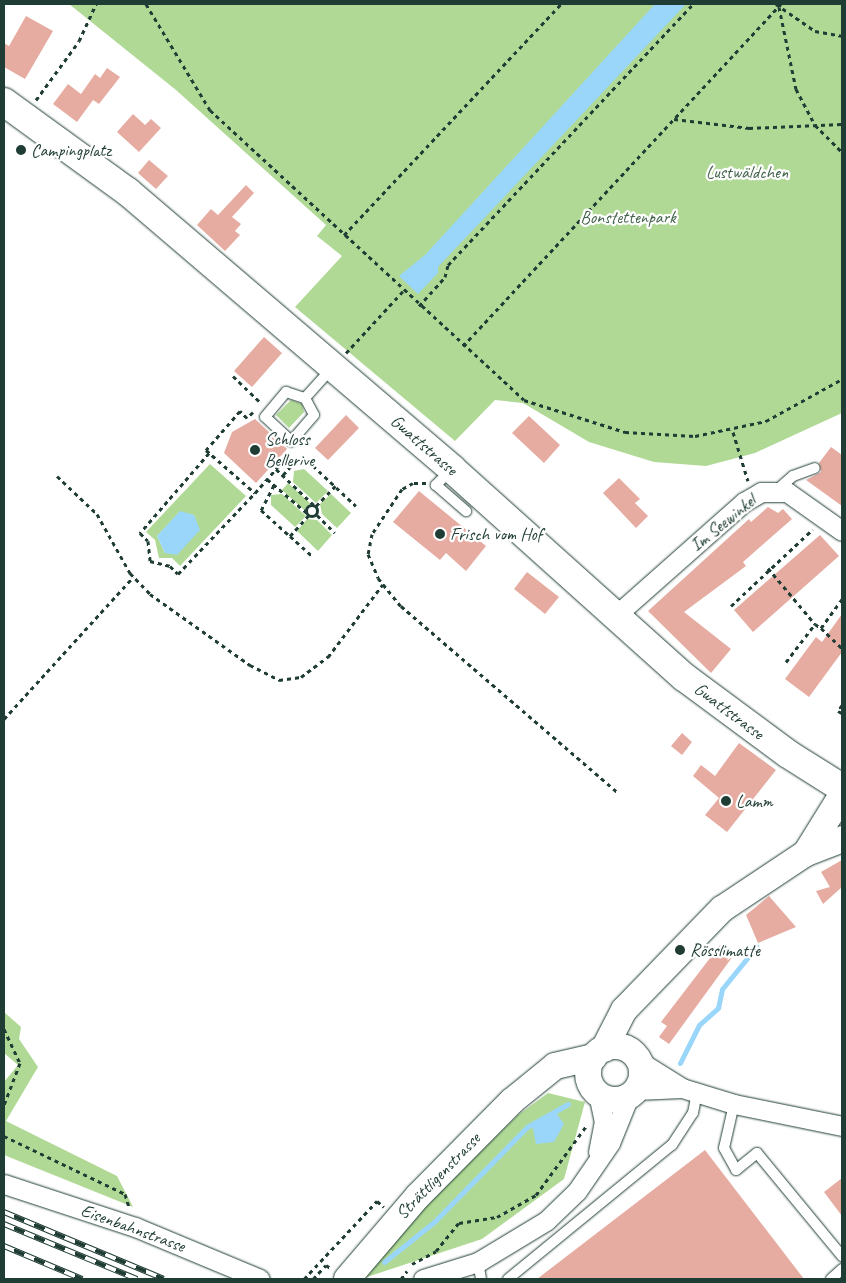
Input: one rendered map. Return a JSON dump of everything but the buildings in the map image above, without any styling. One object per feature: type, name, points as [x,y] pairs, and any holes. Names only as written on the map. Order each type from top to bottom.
[{"type":"main road","name":"Gwattstrasse","points":[[14,109],[121,186],[333,367],[444,477],[731,714],[842,788]]},
{"type":"main road","points":[[806,853],[842,795]]},
{"type":"main road","points":[[595,1090],[588,1074],[618,1019],[715,915],[806,853],[842,839]]},
{"type":"main road","points":[[536,1080],[595,1090],[610,1100],[632,1093],[642,1076],[635,1057],[629,1025],[638,998]]},
{"type":"main road","points":[[599,1053],[618,1047],[635,1057]]},
{"type":"main road","name":"Strättligenstrasse","points":[[335,1270],[536,1080],[555,1066],[599,1053]]},
{"type":"street","name":"Im Seewinkel","points":[[614,617],[752,496],[778,489],[825,518],[842,531]]},
{"type":"street","points":[[635,1057],[689,1090],[734,1104],[842,1126]]},
{"type":"street","points":[[595,1090],[604,1122],[598,1156]]},
{"type":"street","points":[[423,1279],[480,1271],[546,1221],[572,1196],[598,1156],[610,1142],[632,1093],[689,1090]]},
{"type":"street","name":"Eisenbahnstrasse","points":[[4,1184],[135,1227],[260,1279]]},
{"type":"lane","points":[[305,398],[333,367]]},
{"type":"lane","points":[[286,392],[305,398],[314,415],[291,441],[264,417],[286,392]]},
{"type":"lane","points":[[778,489],[793,476],[816,468]]},
{"type":"lane","points":[[444,477],[466,511]]},
{"type":"lane","points":[[508,1279],[672,1145],[693,1113],[689,1090]]},
{"type":"lane","points":[[734,1104],[724,1148],[736,1170],[757,1153],[842,1256]]},
{"type":"lane","points":[[831,1279],[842,1269]]},
{"type":"path","points":[[146,4],[210,110],[419,306],[524,400],[589,423],[657,436],[733,432],[766,421],[842,379]]},
{"type":"path","points":[[344,236],[560,4]]},
{"type":"path","points":[[419,306],[446,277],[448,265],[693,4]]},
{"type":"path","points":[[14,109],[80,41],[95,5]]},
{"type":"path","points":[[463,346],[778,5]]},
{"type":"path","points":[[778,5],[815,31],[842,36]]},
{"type":"path","points":[[778,5],[796,89],[815,125],[842,152]]},
{"type":"path","points":[[674,119],[748,128],[842,124]]},
{"type":"path","points":[[333,367],[403,291]]},
{"type":"path","points":[[233,376],[262,401],[247,418],[240,411],[206,450],[255,493]]},
{"type":"path","points":[[256,409],[264,417]]},
{"type":"path","points":[[733,432],[752,496]]},
{"type":"path","points":[[209,453],[140,533],[148,541],[150,561],[170,566],[178,574],[292,451],[291,441]]},
{"type":"path","points":[[283,475],[292,465],[308,460],[356,506]]},
{"type":"path","points":[[276,469],[315,506],[317,515],[335,533]]},
{"type":"path","points":[[57,476],[97,514],[133,577],[168,608],[250,665],[287,681],[301,677],[328,657],[383,584]]},
{"type":"path","points":[[444,477],[407,485],[375,527],[368,554],[383,584],[401,606],[617,792]]},
{"type":"path","points":[[267,479],[308,514],[317,515]]},
{"type":"path","points":[[274,485],[262,510],[312,556]]},
{"type":"path","points":[[290,536],[308,514],[308,507],[315,506],[335,486]]},
{"type":"path","points":[[731,606],[768,568],[825,518]]},
{"type":"path","points":[[768,568],[815,624],[842,648]]},
{"type":"path","points":[[4,718],[133,577]]},
{"type":"path","points":[[821,628],[842,599]]},
{"type":"path","points":[[786,662],[815,624]]},
{"type":"path","points":[[842,705],[838,711],[842,713]]},
{"type":"path","points":[[4,1029],[20,1062],[4,1105]]},
{"type":"path","points":[[402,1279],[410,1266],[436,1251],[459,1223],[497,1217],[536,1194],[568,1156],[581,1128],[597,1122]]},
{"type":"path","points":[[4,1136],[125,1194],[135,1227]]},
{"type":"path","points":[[306,1278],[377,1201],[386,1209],[380,1216]]},
{"type":"path","points":[[313,1279],[335,1270]]},
{"type":"green space","name":"Bonstettenpark","points":[[69,4],[842,4],[842,413],[755,453],[706,466],[654,462],[589,442],[523,403],[495,400],[455,441],[295,307],[342,256],[317,236],[326,225],[176,90]]},
{"type":"green space","points":[[291,400],[302,404],[304,412],[289,428],[276,415]]},
{"type":"green space","points":[[210,464],[246,496],[180,566],[172,558],[159,558],[155,540],[146,532]],"holes":[[[180,512],[194,515],[198,528],[175,553],[165,553],[157,536]]]},
{"type":"green space","points":[[304,469],[328,491],[316,503],[293,482],[294,471]]},
{"type":"green space","points":[[288,483],[310,503],[304,510],[282,490]]},
{"type":"green space","points":[[282,494],[306,516],[295,527],[271,505],[271,495]]},
{"type":"green space","points":[[331,494],[351,513],[337,528],[322,514],[320,504]]},
{"type":"green space","points":[[307,519],[317,520],[332,535],[318,551],[297,531]]},
{"type":"green space","points":[[4,1012],[21,1027],[19,1039],[38,1067],[6,1121],[117,1176],[133,1207],[4,1155],[4,1082],[18,1065],[4,1053]]},
{"type":"green space","points":[[548,1093],[585,1102],[564,1179],[482,1239],[364,1278],[418,1212],[518,1115]]},
{"type":"water","points":[[655,4],[686,4],[438,267],[438,273],[418,294],[399,276],[425,255]]},
{"type":"water","points":[[180,511],[194,515],[200,530],[177,555],[165,553],[157,536]]},
{"type":"water","points":[[554,1110],[564,1124],[554,1142],[536,1144],[532,1124]]},
{"type":"waterway","points":[[680,1063],[699,1025],[718,1008],[722,989],[757,946]]},
{"type":"waterway","points":[[384,1262],[434,1222],[527,1127],[568,1104]]},
{"type":"railway","points":[[4,1212],[164,1279]]},
{"type":"railway","points":[[4,1224],[137,1279]]},
{"type":"railway","points":[[4,1246],[82,1279]]},
{"type":"place","name":"Campingplatz","points":[[21,150]]},
{"type":"place","name":"Schloss Bellerive","points":[[255,450]]},
{"type":"place","name":"Frisch vom Hof","points":[[440,534]]},
{"type":"place","name":"Lamm","points":[[726,801]]},
{"type":"place","name":"Rösslimatte","points":[[680,950]]},
{"type":"park label","name":"Lustwäldchen","points":[[747,172]]}]
